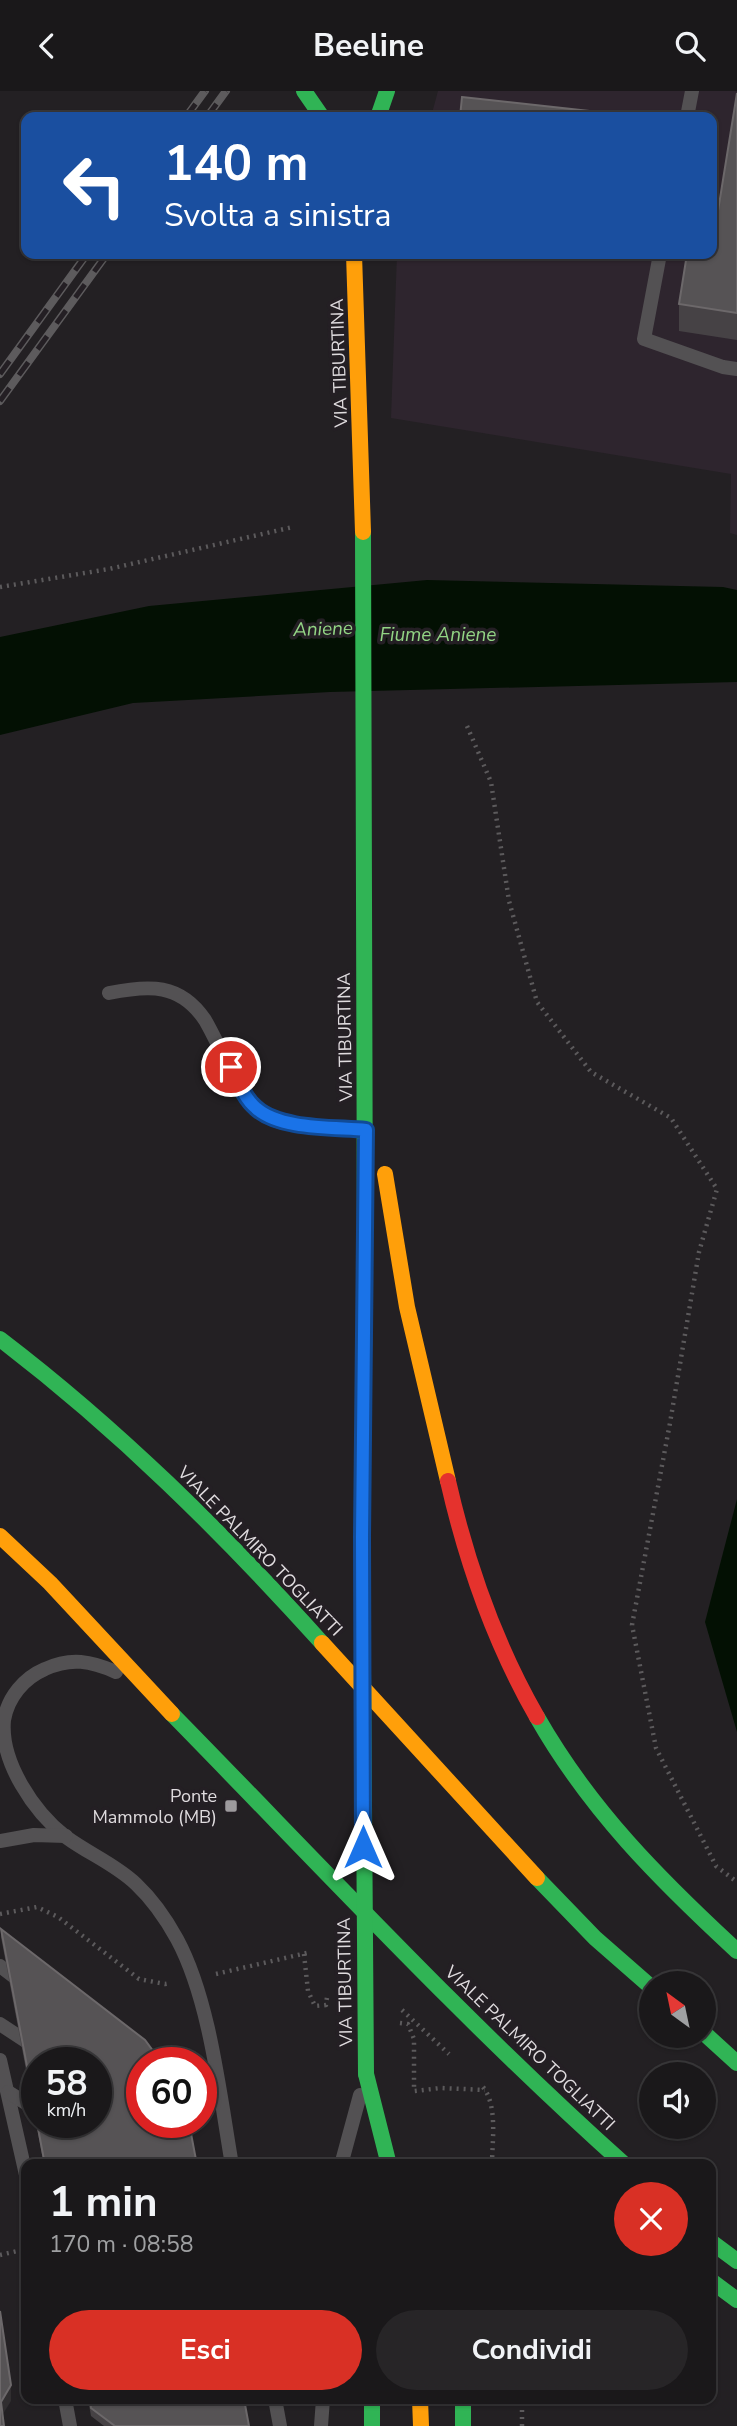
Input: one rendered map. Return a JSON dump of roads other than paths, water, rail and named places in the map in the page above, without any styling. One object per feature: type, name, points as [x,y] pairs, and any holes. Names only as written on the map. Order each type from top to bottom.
[{"type":"main road","points":[[304,91],[319,112]]},
{"type":"main road","points":[[316,91],[322,112]]},
{"type":"main road","points":[[380,112],[387,91]]},
{"type":"main road","name":"VIA TIBURTINA","points":[[354,259],[363,472],[366,791],[362,1537],[367,2139]]},
{"type":"main road","points":[[364,1018],[400,1271],[418,1362],[472,1572],[505,1652],[541,1724],[578,1783],[666,1885],[737,1951]]},
{"type":"main road","name":"VIALE PALMIRO TOGLIATTI","points":[[0,1339],[84,1407],[231,1543],[432,1766],[589,1932],[639,1976]]},
{"type":"main road","name":"VIALE PALMIRO TOGLIATTI","points":[[0,1536],[50,1583],[477,2027],[544,2093],[618,2159]]},
{"type":"main road","points":[[716,2044],[737,2063]]},
{"type":"main road","points":[[366,2074],[387,2159]]},
{"type":"main road","points":[[716,2245],[737,2261]]},
{"type":"main road","points":[[716,2284],[737,2300]]},
{"type":"main road","points":[[372,2404],[372,2426]]},
{"type":"main road","points":[[420,2404],[421,2426]]},
{"type":"main road","points":[[463,2404],[463,2426]]},
{"type":"lane","points":[[688,112],[692,91]]},
{"type":"lane","points":[[659,259],[644,339],[723,367],[737,369]]},
{"type":"lane","points":[[109,993],[139,987],[185,997],[205,1020],[247,1098],[264,1114],[278,1121],[366,1130]]},
{"type":"lane","points":[[157,1697],[126,1677],[98,1664],[70,1661],[41,1670],[27,1679],[6,1710],[3,1734],[10,1764],[21,1785],[66,1836],[108,1861],[138,1886],[155,1905],[178,1941],[193,1979],[208,2035],[231,2159]]},
{"type":"lane","points":[[0,1841],[34,1835],[66,1836]]},
{"type":"lane","points":[[0,1966],[37,1994]]},
{"type":"lane","points":[[0,2024],[35,2047]]},
{"type":"lane","points":[[0,2060],[25,2159]]},
{"type":"lane","points":[[343,2159],[366,2074]]},
{"type":"lane","points":[[8,2092],[21,2100]]},
{"type":"lane","points":[[66,2404],[70,2426]]},
{"type":"lane","points":[[276,2404],[280,2426]]},
{"type":"lane","points":[[321,2426],[323,2404]]},
{"type":"water","name":"Fiume Aniene","points":[[427,580],[723,587],[737,590],[737,682],[330,692],[133,703],[0,735],[0,637],[149,606]]},
{"type":"water","points":[[737,1499],[737,1732],[705,1622]]},
{"type":"railway","points":[[190,112],[205,91]]},
{"type":"railway","points":[[211,112],[226,91]]},
{"type":"railway","points":[[0,374],[83,259]]},
{"type":"railway","points":[[0,401],[103,259]]},
{"type":"place","name":"Ponte Mammolo (MB)","points":[[231,1806]]},
{"type":"water label","name":"Aniene","points":[[323,629]]}]
